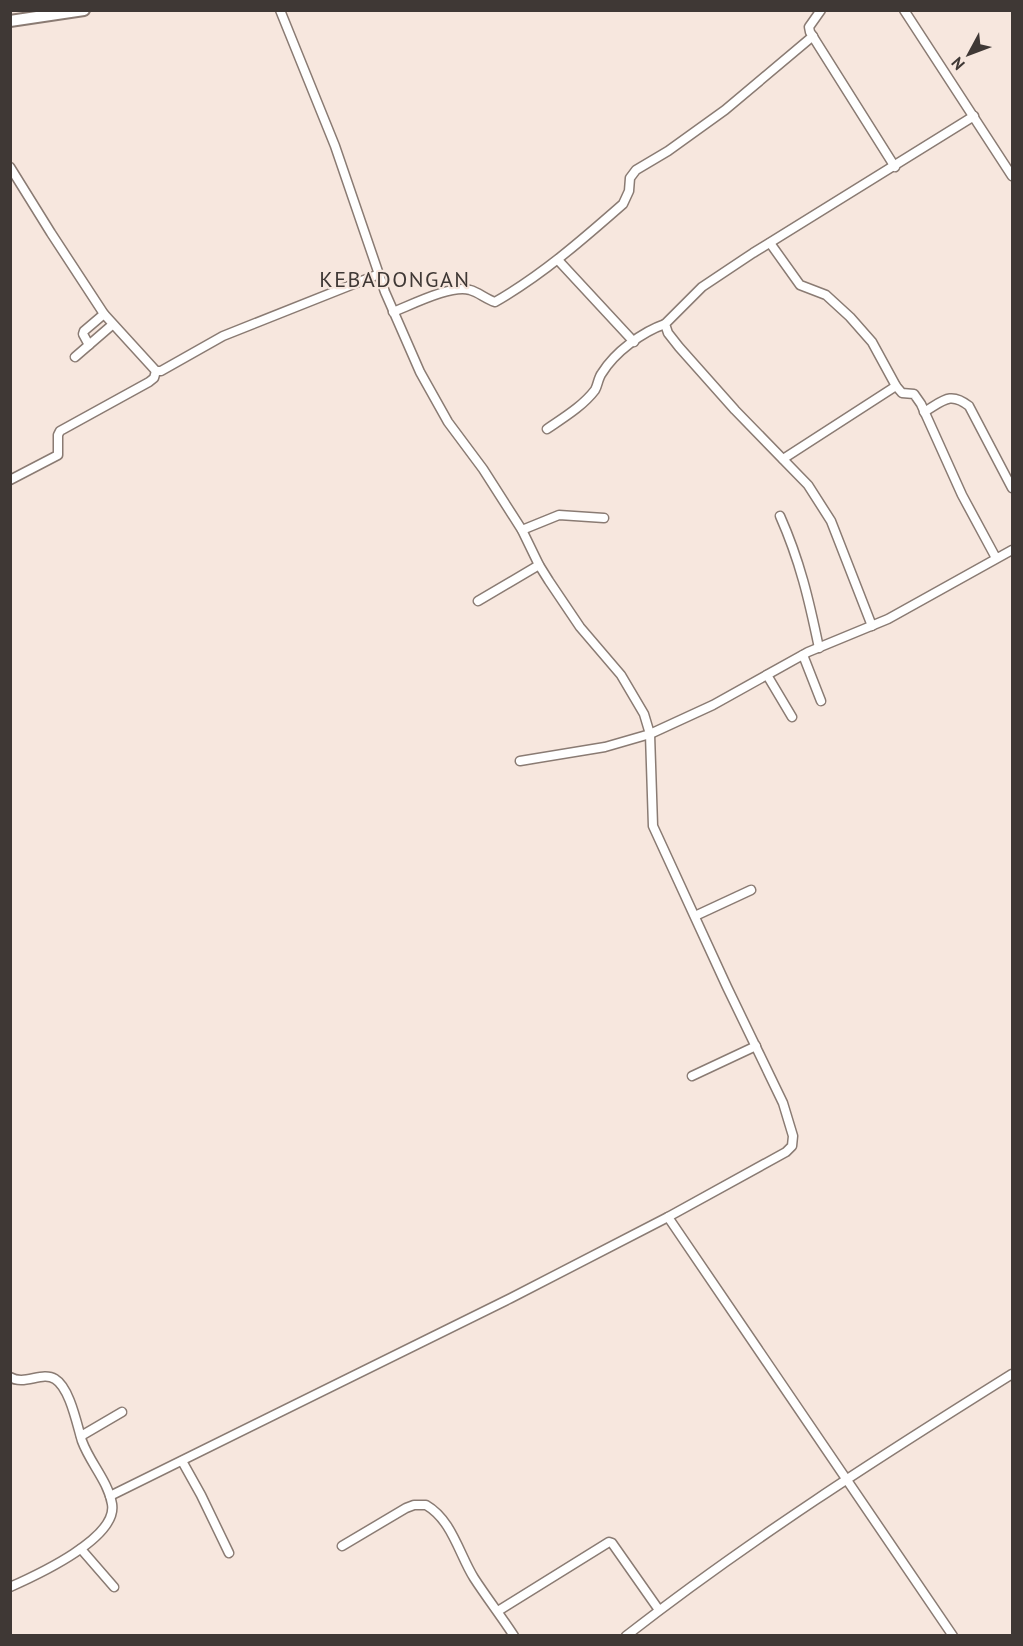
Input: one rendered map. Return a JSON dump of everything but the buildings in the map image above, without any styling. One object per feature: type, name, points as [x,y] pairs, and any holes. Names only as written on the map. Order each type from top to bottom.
[{"type":"main road","points":[[10,21],[84,10]]},
{"type":"street","points":[[110,1497],[511,1298],[668,1217],[786,1152],[792,1146],[793,1136],[783,1103],[653,826],[650,734],[644,714],[621,675],[580,627],[539,565],[522,530],[483,469],[448,422],[420,372],[393,312],[335,146],[280,10]]},
{"type":"street","points":[[821,10],[809,27],[813,36],[895,167]]},
{"type":"street","points":[[904,10],[1012,176]]},
{"type":"street","points":[[393,312],[461,289],[470,290],[495,302],[558,260],[623,204],[629,192],[630,178],[636,170],[668,151],[725,110],[813,36]]},
{"type":"street","points":[[547,429],[595,390],[600,374],[612,359],[653,328],[665,324],[702,287],[974,116]]},
{"type":"street","points":[[10,167],[104,314],[156,371]]},
{"type":"street","points":[[770,243],[800,285],[826,295],[850,317],[872,342],[902,393],[914,394],[962,495],[996,558]]},
{"type":"street","points":[[558,260],[634,342]]},
{"type":"street","points":[[156,371],[223,336],[379,274]]},
{"type":"street","points":[[89,345],[83,334],[84,331],[104,314]]},
{"type":"street","points":[[665,324],[665,328],[679,346],[735,410],[808,484],[831,521],[872,626]]},
{"type":"street","points":[[75,357],[112,325]]},
{"type":"street","points":[[10,480],[58,455],[60,431],[149,382],[154,378],[156,371]]},
{"type":"street","points":[[783,459],[896,386]]},
{"type":"street","points":[[924,412],[952,398],[959,398],[969,406],[1012,488]]},
{"type":"street","points":[[522,530],[559,515],[604,518]]},
{"type":"street","points":[[780,516],[796,553],[804,580],[819,648]]},
{"type":"street","points":[[520,761],[605,747],[650,734],[713,705],[803,655],[888,619],[1012,549]]},
{"type":"street","points":[[478,601],[539,565]]},
{"type":"street","points":[[803,655],[821,701]]},
{"type":"street","points":[[767,675],[792,717]]},
{"type":"street","points":[[695,916],[751,890]]},
{"type":"street","points":[[692,1076],[756,1046]]},
{"type":"street","points":[[668,1217],[953,1635]]},
{"type":"street","points":[[626,1635],[845,1479],[1012,1374]]},
{"type":"street","points":[[10,1377],[20,1381],[48,1377],[56,1379],[67,1394],[81,1436],[113,1507],[110,1520],[96,1537],[81,1549],[10,1587]]},
{"type":"street","points":[[81,1436],[122,1412]]},
{"type":"street","points":[[182,1461],[229,1553]]},
{"type":"street","points":[[342,1546],[406,1508],[426,1505],[442,1519],[472,1575],[514,1635]]},
{"type":"street","points":[[498,1611],[609,1542],[636,1575],[659,1610]]},
{"type":"street","points":[[81,1549],[114,1587]]},
{"type":"district","name":"KEBADONGAN","points":[[395,279]]}]
